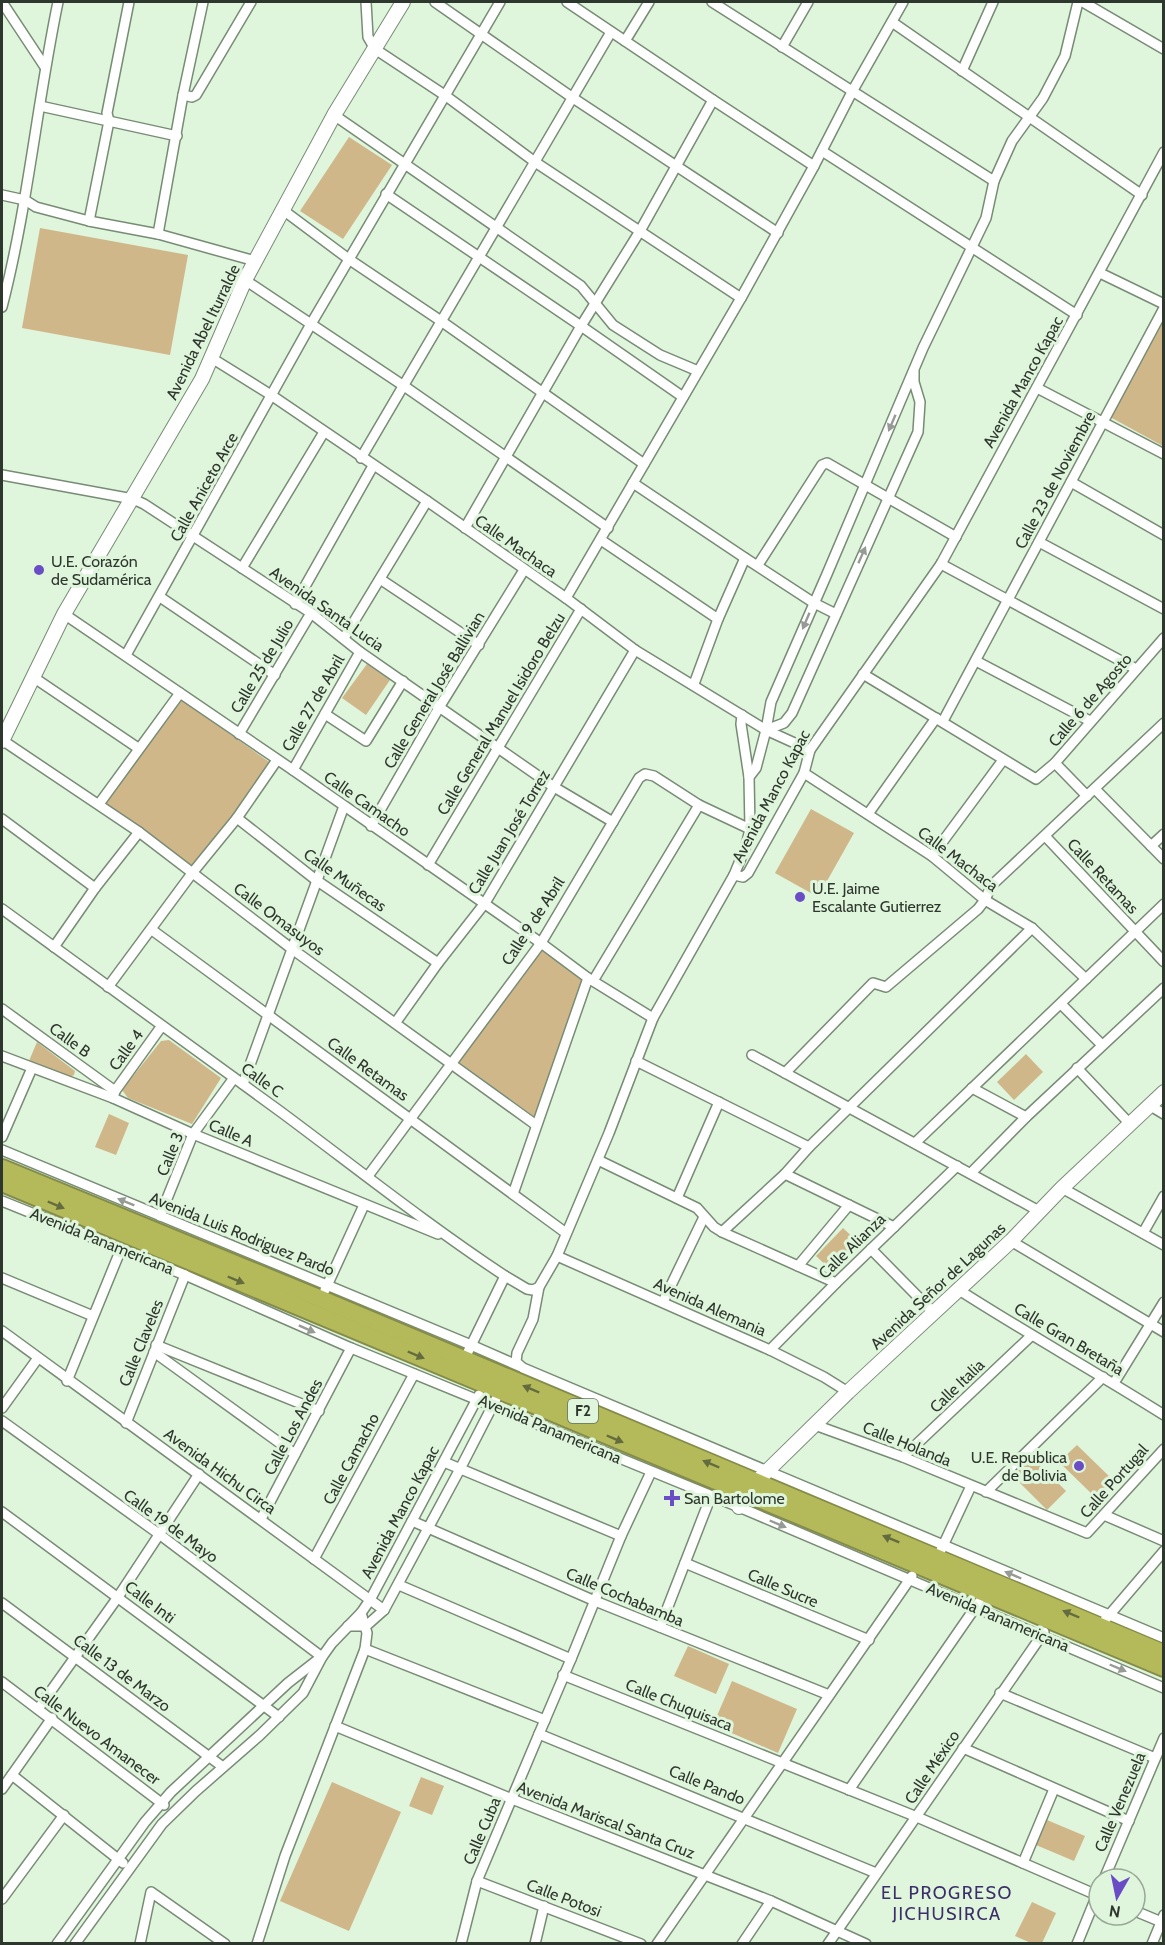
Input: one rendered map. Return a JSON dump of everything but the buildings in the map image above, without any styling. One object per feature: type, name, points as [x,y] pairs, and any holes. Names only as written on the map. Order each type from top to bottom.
[{"type":"highway","name":"Avenida Panamericana","points":[[2,1168],[324,1292],[468,1352],[492,1388]]},
{"type":"highway","name":"Avenida Panamericana","points":[[2,1183],[492,1388],[752,1489],[941,1552],[1104,1621],[1164,1653]]},
{"type":"highway","name":"Avenida Panamericana","points":[[752,1489],[915,1572],[980,1600],[1052,1622],[1164,1668]]},
{"type":"street","points":[[2,2],[45,67]]},
{"type":"street","points":[[2,307],[7,268],[25,200],[45,67],[58,2]]},
{"type":"street","points":[[89,221],[129,2]]},
{"type":"street","points":[[158,234],[183,95],[203,2]]},
{"type":"street","points":[[183,95],[192,97],[196,95],[251,2]]},
{"type":"street","points":[[366,2],[368,37],[375,49],[446,96],[535,162],[741,298]]},
{"type":"street","name":"Avenida Abel Iturralde","points":[[2,741],[64,614],[202,379],[245,280],[334,115],[403,2]]},
{"type":"street","points":[[435,2],[573,98],[778,233]]},
{"type":"street","name":"Calle Aniceto Arce","points":[[126,655],[311,324],[500,2]]},
{"type":"street","points":[[567,2],[814,166]]},
{"type":"street","points":[[625,41],[649,2]]},
{"type":"street","points":[[713,2],[994,182]]},
{"type":"street","points":[[782,47],[808,2]]},
{"type":"street","points":[[566,598],[778,233],[853,90],[903,2]]},
{"type":"street","points":[[962,71],[993,2]]},
{"type":"street","points":[[749,777],[756,768],[771,702],[923,348],[986,218],[994,182],[1012,141],[1043,98],[1061,65],[1078,2]]},
{"type":"street","points":[[1083,2],[1163,48]]},
{"type":"street","points":[[892,22],[1142,195]]},
{"type":"street","points":[[361,458],[611,32]]},
{"type":"street","points":[[465,528],[581,326],[640,231],[713,100]]},
{"type":"street","points":[[40,106],[177,136]]},
{"type":"street","points":[[334,115],[581,286],[613,325],[660,355],[698,371]]},
{"type":"street","points":[[822,152],[1077,315]]},
{"type":"street","name":"Avenida Manco Kapac","points":[[523,1368],[516,1362],[517,1353],[533,1319],[539,1287],[557,1256],[598,1160],[653,1017],[734,874],[743,877],[748,873],[804,773],[810,750],[941,564],[1164,152]]},
{"type":"street","points":[[386,194],[683,397]]},
{"type":"street","points":[[2,195],[89,221],[158,234],[255,261]]},
{"type":"street","points":[[283,210],[350,260],[644,464]]},
{"type":"street","points":[[1100,273],[1164,306]]},
{"type":"street","points":[[245,280],[608,528]]},
{"type":"street","name":"Calle 23 de Noviembre","points":[[868,814],[939,719],[976,661],[1164,306]]},
{"type":"street","name":"Calle Machaca","points":[[210,357],[271,395],[427,501],[566,598],[635,650],[766,730],[810,750]]},
{"type":"street","points":[[766,730],[784,723],[792,713],[918,432],[920,402],[914,382],[914,369]]},
{"type":"street","points":[[1037,388],[1164,454]]},
{"type":"street","points":[[242,568],[324,432]]},
{"type":"street","points":[[758,565],[822,465],[827,463],[956,537]]},
{"type":"street","points":[[295,604],[373,466]]},
{"type":"street","name":"Avenida Santa Lucia","points":[[2,475],[133,499],[144,504],[311,613],[360,652],[554,787],[613,822]]},
{"type":"street","points":[[1071,482],[1164,535]]},
{"type":"street","points":[[633,483],[814,603],[836,614]]},
{"type":"street","points":[[344,638],[427,501]]},
{"type":"street","points":[[601,540],[718,620]]},
{"type":"street","points":[[1039,542],[1164,609]]},
{"type":"street","points":[[693,684],[745,558]]},
{"type":"street","points":[[941,564],[1136,669]]},
{"type":"street","name":"Calle General José Ballivian","points":[[371,825],[440,706],[524,570]]},
{"type":"street","points":[[380,579],[478,645]]},
{"type":"street","points":[[160,597],[275,675]]},
{"type":"street","name":"Calle General Manuel Isidoro Belzu","points":[[428,866],[580,609]]},
{"type":"street","name":"Calle 25 de Julio","points":[[239,734],[311,613]]},
{"type":"street","name":"Calle Camacho","points":[[64,614],[485,903],[590,979],[653,1017]]},
{"type":"street","name":"Calle 6 de Agosto","points":[[1004,760],[1036,779],[1055,763],[1164,638]]},
{"type":"street","name":"Calle Juan José Torrez","points":[[396,1022],[485,903],[635,650]]},
{"type":"street","name":"Calle 27 de Abril","points":[[293,770],[360,652]]},
{"type":"street","points":[[976,661],[1090,721]]},
{"type":"street","points":[[863,674],[1004,760],[932,856]]},
{"type":"street","points":[[33,677],[138,748]]},
{"type":"street","points":[[325,714],[366,741],[403,681]]},
{"type":"street","points":[[99,804],[180,693]]},
{"type":"street","points":[[734,874],[746,846],[750,829],[749,777],[741,724],[742,715]]},
{"type":"street","points":[[785,1073],[873,983],[886,987],[978,909],[991,886],[1164,723]]},
{"type":"street","name":"Calle Omasuyos","points":[[2,741],[139,832],[292,949],[536,1125]]},
{"type":"street","points":[[108,987],[237,818],[277,760]]},
{"type":"street","points":[[1055,763],[1087,796]]},
{"type":"street","name":"Calle Machaca","points":[[804,773],[932,856],[985,900],[1032,928],[1086,979]]},
{"type":"street","name":"Calle 9 de Abril","points":[[368,1176],[541,943],[639,778],[645,774],[654,776],[699,805],[750,829]]},
{"type":"street","points":[[1095,789],[1164,859]]},
{"type":"street","points":[[513,1194],[590,979],[699,805]]},
{"type":"street","name":"Calle 3","points":[[160,1216],[193,1134],[238,1081],[268,1015],[344,806]]},
{"type":"street","name":"Calle Muñecas","points":[[237,818],[316,880],[438,963]]},
{"type":"street","points":[[2,819],[95,888]]},
{"type":"street","points":[[54,947],[95,888],[139,832]]},
{"type":"street","points":[[1151,846],[1164,834]]},
{"type":"street","name":"Calle Retamas","points":[[1045,836],[1164,962]]},
{"type":"street","points":[[915,1143],[1164,904]]},
{"type":"street","name":"Calle C","points":[[2,909],[368,1176],[449,1239],[505,1276]]},
{"type":"street","points":[[722,1232],[785,1174],[809,1147],[1032,928]]},
{"type":"street","name":"Calle Retamas","points":[[152,930],[566,1233]]},
{"type":"street","points":[[971,1173],[1077,1068],[1164,988]]},
{"type":"street","points":[[1061,1004],[1102,1045]]},
{"type":"street","name":"Calle B","points":[[2,1009],[114,1095]]},
{"type":"street","name":"Calle 4","points":[[114,1095],[161,1027]]},
{"type":"street","points":[[752,1055],[1040,1211]]},
{"type":"street","name":"Calle A","points":[[2,1056],[114,1095],[193,1134],[449,1239]]},
{"type":"street","points":[[636,1061],[809,1147]]},
{"type":"street","points":[[2,1137],[32,1068]]},
{"type":"street","points":[[1077,1068],[1130,1124]]},
{"type":"street","points":[[972,1088],[1026,1117]]},
{"type":"street","name":"Avenida Señor de Lagunas","points":[[752,1489],[848,1392],[959,1290],[1062,1188],[1164,1092]]},
{"type":"street","points":[[677,1198],[719,1102]]},
{"type":"street","points":[[1149,1105],[1164,1114]]},
{"type":"street","name":"Avenida Luis Rodriguez Pardo","points":[[2,1150],[160,1216],[324,1292]]},
{"type":"street","points":[[598,1160],[697,1208],[714,1227],[722,1232],[836,1283]]},
{"type":"street","name":"Calle Alianza","points":[[770,1350],[870,1249],[957,1166]]},
{"type":"street","points":[[785,1174],[894,1227]]},
{"type":"street","points":[[1062,1188],[1164,1245]]},
{"type":"street","points":[[1143,1233],[1164,1196]]},
{"type":"street","name":"Avenida Panamericana","points":[[2,1201],[185,1275],[414,1374],[492,1388],[651,1472],[711,1496],[752,1489]]},
{"type":"street","points":[[324,1292],[364,1205]]},
{"type":"street","points":[[798,1266],[849,1205]]},
{"type":"street","points":[[663,1302],[704,1216]]},
{"type":"street","points":[[1011,1240],[1164,1332]]},
{"type":"street","points":[[67,1380],[121,1249]]},
{"type":"street","points":[[870,1249],[933,1312]]},
{"type":"street","name":"Avenida Alemania","points":[[557,1256],[770,1350],[824,1377],[848,1392]]},
{"type":"street","name":"Calle Claveles","points":[[126,1423],[185,1275]]},
{"type":"street","points":[[468,1352],[505,1276],[527,1289],[533,1290],[539,1287]]},
{"type":"street","points":[[2,1278],[93,1316]]},
{"type":"street","name":"Calle Gran Bretaña","points":[[959,1290],[1164,1415]]},
{"type":"street","points":[[1114,1383],[1164,1302]]},
{"type":"street","name":"Avenida Hichu Circa","points":[[2,1331],[384,1610]]},
{"type":"street","name":"Calle Italia","points":[[903,1457],[1031,1336]]},
{"type":"street","name":"Calle Los Andes","points":[[261,1519],[351,1348]]},
{"type":"street","points":[[155,1349],[319,1411]]},
{"type":"street","points":[[155,1349],[296,1454]]},
{"type":"street","name":"Avenida Panamericana","points":[[468,1352],[523,1368],[752,1489]]},
{"type":"street","points":[[2,1408],[38,1358]]},
{"type":"street","name":"Calle Camacho","points":[[314,1559],[414,1374]]},
{"type":"street","points":[[986,1492],[1103,1377]]},
{"type":"street","points":[[348,1626],[366,1626],[384,1610],[460,1469],[492,1388]]},
{"type":"street","name":"Avenida Manco Kapac","points":[[322,1657],[370,1600],[444,1462],[492,1388]]},
{"type":"street","name":"Calle 19 de Mayo","points":[[2,1421],[159,1534],[322,1657]]},
{"type":"street","name":"Calle Holanda","points":[[816,1425],[903,1457],[1087,1533]]},
{"type":"street","name":"Calle Portugal","points":[[1087,1533],[1164,1449]]},
{"type":"street","points":[[444,1462],[621,1536]]},
{"type":"street","points":[[539,1734],[621,1536],[651,1472]]},
{"type":"street","points":[[38,1709],[118,1597],[199,1474]]},
{"type":"street","points":[[941,1552],[971,1486]]},
{"type":"street","points":[[660,1627],[711,1496]]},
{"type":"street","name":"Calle Inti","points":[[2,1512],[279,1717]]},
{"type":"street","points":[[1104,1515],[1164,1541]]},
{"type":"street","name":"Calle Cochabamba","points":[[412,1521],[595,1601],[829,1695]]},
{"type":"street","points":[[1164,1551],[1104,1621],[1164,1638]]},
{"type":"street","name":"Calle Sucre","points":[[685,1563],[869,1640]]},
{"type":"street","points":[[657,1944],[915,1572]]},
{"type":"street","points":[[399,1585],[571,1659]]},
{"type":"street","points":[[849,1790],[980,1600]]},
{"type":"street","name":"Avenida Panamericana","points":[[980,1600],[1042,1635],[1164,1688]]},
{"type":"street","name":"Calle 13 de Marzo","points":[[2,1603],[223,1767]]},
{"type":"street","points":[[257,1944],[285,1856],[365,1649],[366,1626],[361,1613]]},
{"type":"street","name":"Calle México","points":[[828,1944],[1000,1693],[1052,1622]]},
{"type":"street","points":[[365,1649],[545,1719]]},
{"type":"street","points":[[57,1944],[118,1859],[162,1803],[288,1683],[322,1657]]},
{"type":"street","points":[[75,1944],[162,1824],[303,1693],[322,1657]]},
{"type":"street","name":"Calle Chuquisaca","points":[[563,1675],[917,1817],[1087,1889]]},
{"type":"street","name":"Calle Nuevo Amanecer","points":[[2,1682],[174,1812]]},
{"type":"street","points":[[1000,1693],[1155,1758]]},
{"type":"street","points":[[2,1789],[52,1718]]},
{"type":"street","name":"Avenida Mariscal Santa Cruz","points":[[335,1726],[512,1799],[771,1901],[866,1944]]},
{"type":"street","name":"Calle Cuba","points":[[461,1944],[477,1881],[539,1734]]},
{"type":"street","name":"Calle Pando","points":[[539,1734],[876,1873]]},
{"type":"street","name":"Calle Venezuela","points":[[1109,1867],[1164,1738]]},
{"type":"street","points":[[963,1748],[1129,1821]]},
{"type":"street","points":[[12,1775],[130,1868]]},
{"type":"street","points":[[1023,1863],[1054,1789]]},
{"type":"street","points":[[2,1899],[64,1815]]},
{"type":"street","name":"Calle Potosi","points":[[477,1881],[641,1944]]},
{"type":"street","points":[[140,1944],[151,1892],[225,1944]]},
{"type":"street","points":[[742,1944],[771,1901]]},
{"type":"street","points":[[535,1944],[544,1906]]},
{"type":"street","points":[[1147,1915],[1163,1920],[1152,1944]]},
{"type":"street","points":[[1077,1944],[1087,1920]]},
{"type":"shaded area","points":[[349,137],[392,165],[343,239],[300,211]]},
{"type":"shaded area","points":[[40,228],[188,255],[170,355],[22,328]]},
{"type":"shaded area","points":[[1163,319],[1163,446],[1110,417]]},
{"type":"shaded area","points":[[367,664],[390,680],[366,715],[342,698]]},
{"type":"shaded area","points":[[182,700],[272,764],[194,869],[103,803]]},
{"type":"shaded area","points":[[811,809],[854,833],[818,897],[775,873]]},
{"type":"shaded area","points":[[542,951],[584,980],[536,1118],[459,1062]]},
{"type":"shaded area","points":[[169,1040],[221,1078],[192,1124],[128,1098],[122,1090],[161,1041]]},
{"type":"shaded area","points":[[37,1042],[75,1071],[74,1075],[70,1077],[29,1061]]},
{"type":"shaded area","points":[[1026,1054],[1043,1072],[1014,1100],[997,1082]]},
{"type":"shaded area","points":[[109,1114],[129,1123],[116,1155],[95,1147]]},
{"type":"shaded area","points":[[843,1228],[860,1244],[833,1272],[816,1256]]},
{"type":"shaded area","points":[[1077,1445],[1114,1481],[1097,1499],[1059,1462]]},
{"type":"shaded area","points":[[1032,1457],[1066,1491],[1047,1510],[1013,1476]]},
{"type":"shaded area","points":[[688,1646],[729,1664],[716,1694],[674,1676]]},
{"type":"shaded area","points":[[732,1681],[797,1709],[778,1753],[713,1725]]},
{"type":"shaded area","points":[[421,1777],[444,1786],[432,1815],[409,1806]]},
{"type":"shaded area","points":[[332,1782],[401,1812],[349,1931],[280,1901]]},
{"type":"shaded area","points":[[1047,1820],[1085,1836],[1074,1861],[1036,1845]]},
{"type":"shaded area","points":[[1032,1902],[1056,1913],[1042,1943],[1031,1943],[1015,1936]]},
{"type":"place","name":"U.E. Corazón de Sudamérica","points":[[39,570]]},
{"type":"place","name":"U.E. Jaime Escalante Gutierrez","points":[[800,897]]},
{"type":"place","name":"U.E. Republica de Bolivia","points":[[1079,1466]]},
{"type":"place","name":"San Bartolome","points":[[672,1498]]},
{"type":"district","name":"EL PROGRESO JICHUSIRCA","points":[[947,1903]]}]
